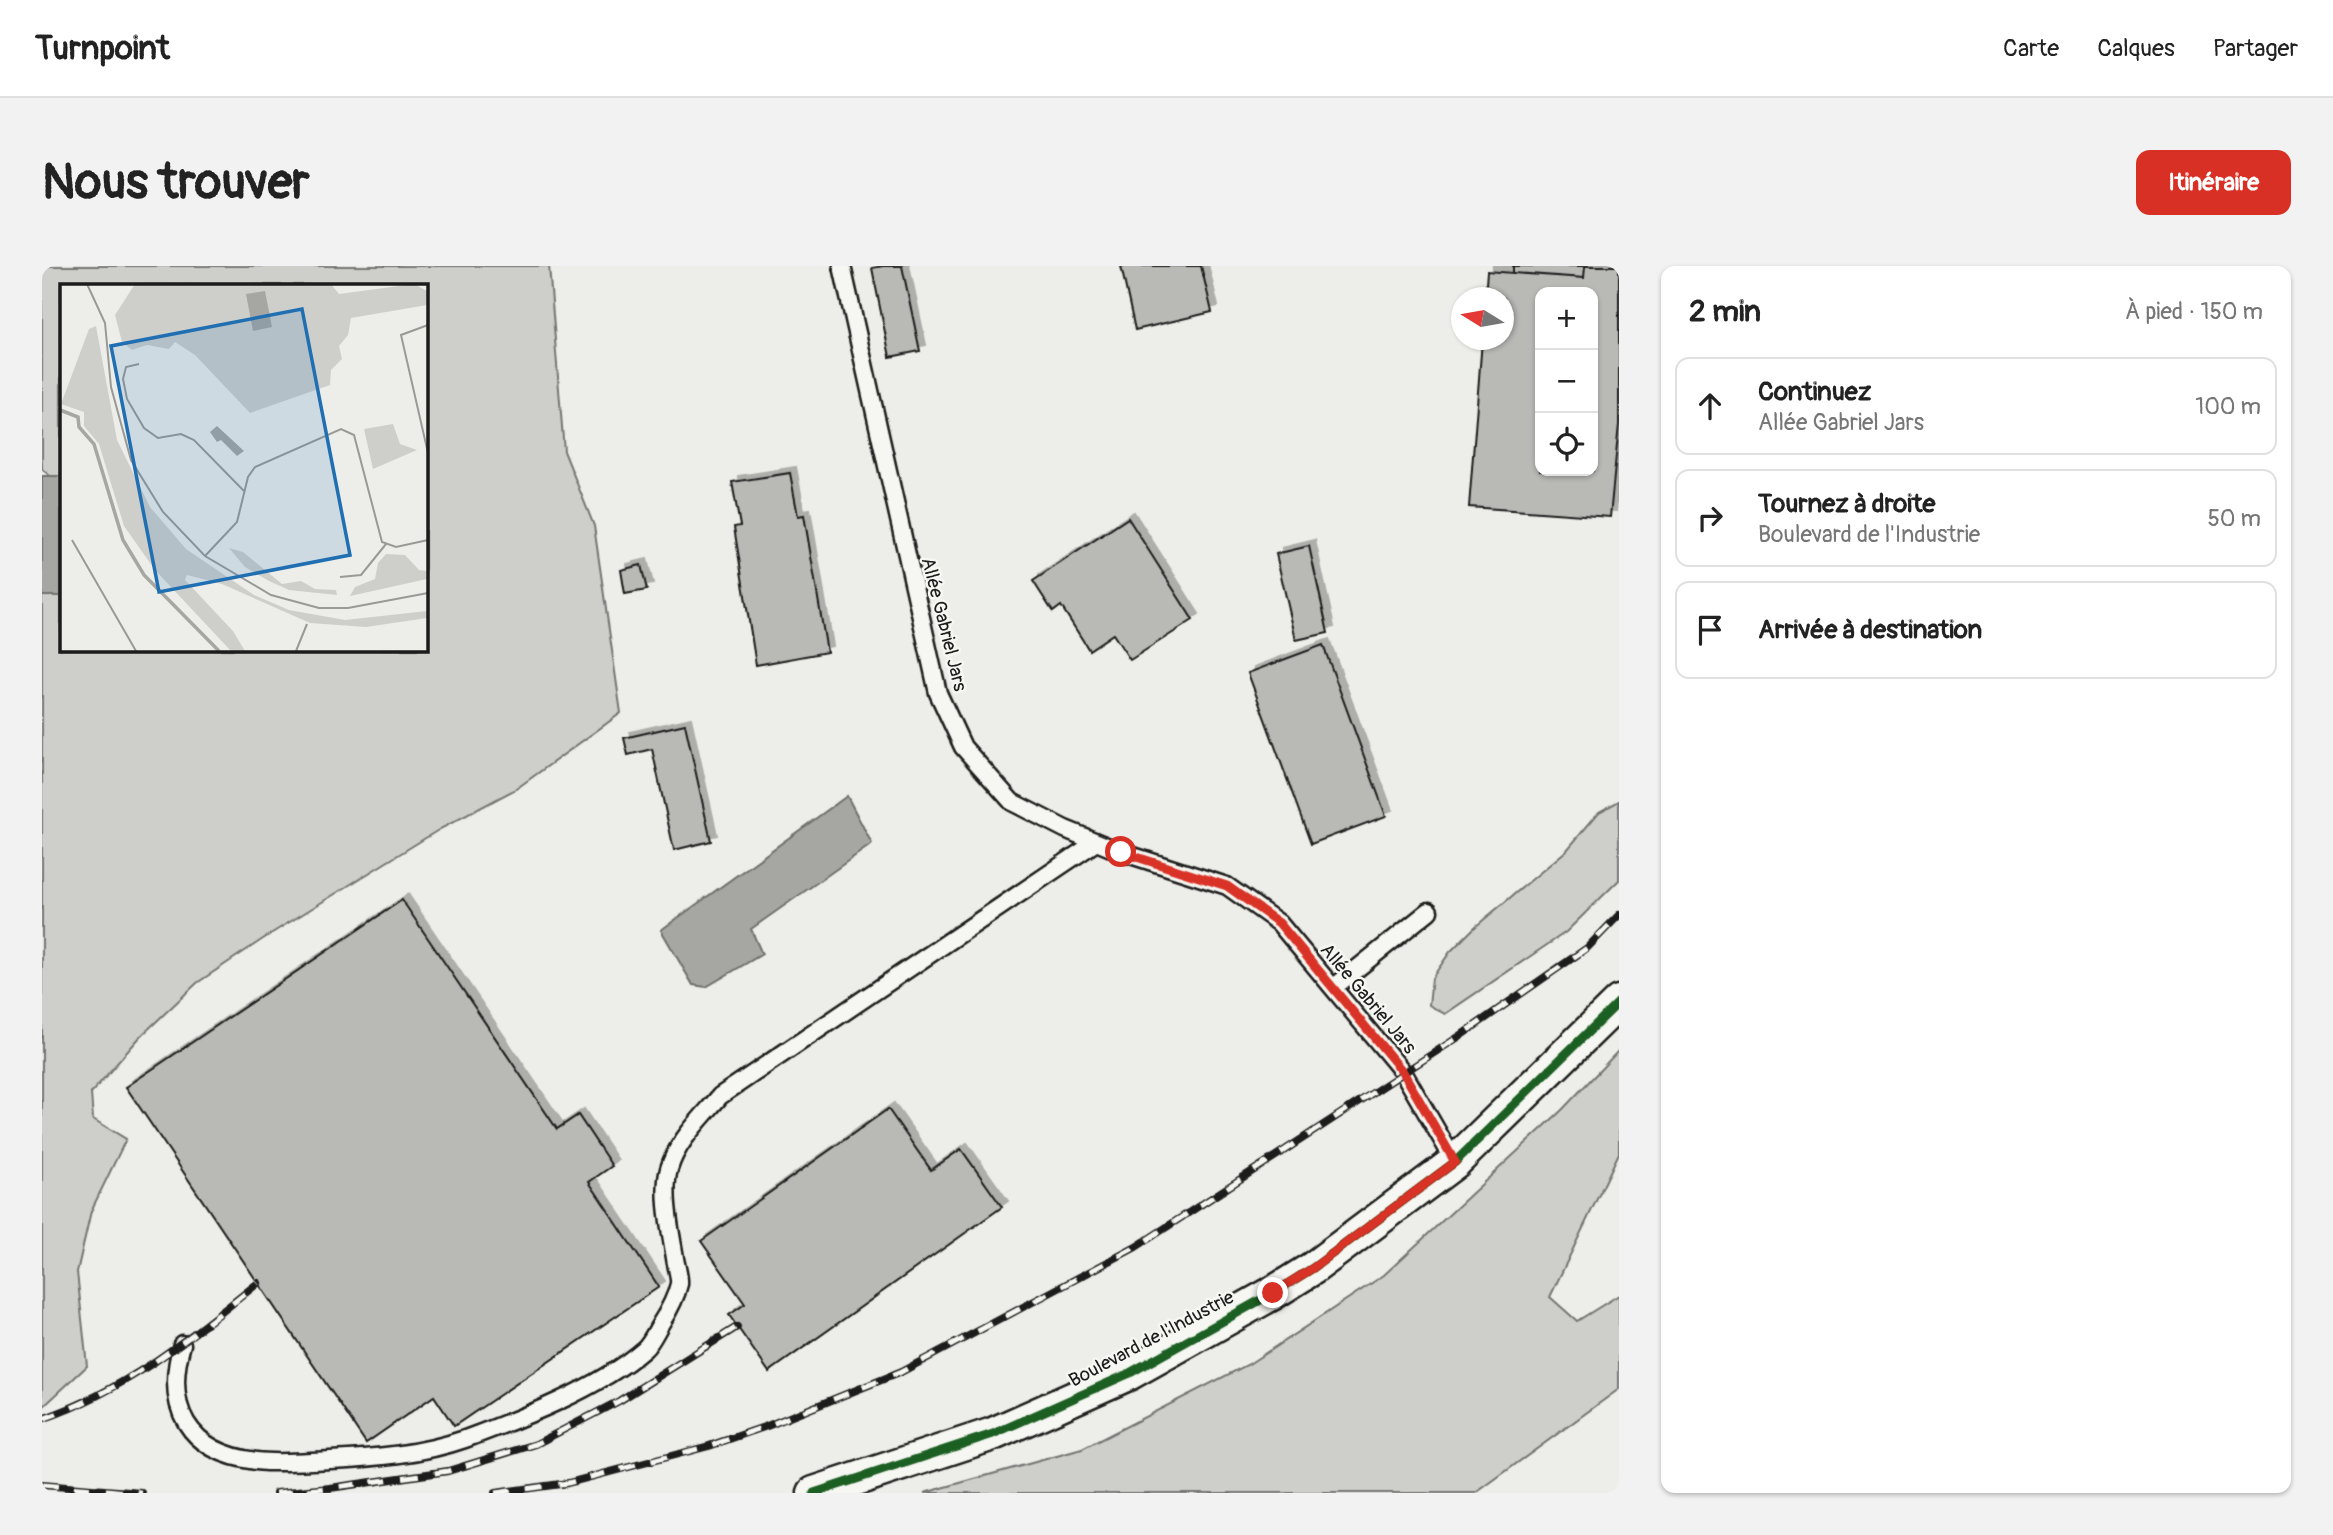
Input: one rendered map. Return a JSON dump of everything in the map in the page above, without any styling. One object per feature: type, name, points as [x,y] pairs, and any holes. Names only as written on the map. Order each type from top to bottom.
[{"type":"street","name":"Boulevard de l'Industrie","points":[[814,1493],[993,1434],[1128,1374],[1273,1293],[1313,1268],[1455,1162],[1619,1002]]},
{"type":"lane","name":"Allée Gabriel Jars","points":[[842,266],[938,693],[964,747],[1012,802],[1121,852],[1227,886],[1279,923],[1403,1072],[1455,1162]]},
{"type":"lane","points":[[183,1344],[176,1365],[177,1405],[187,1424],[213,1448],[255,1461],[386,1457],[463,1440],[583,1390],[646,1348],[666,1315],[679,1283],[667,1209],[669,1170],[686,1136],[720,1096],[1096,842]]},
{"type":"lane","points":[[1333,988],[1429,911]]},
{"type":"shaded area","points":[[42,266],[549,266],[564,451],[594,526],[621,713],[516,789],[440,829],[197,983],[140,1037],[91,1093],[93,1119],[126,1139],[91,1211],[77,1272],[87,1366],[42,1408],[42,596],[60,596],[60,651],[427,651],[427,284],[60,284],[60,476],[50,476],[42,469]]},
{"type":"shaded area","points":[[42,476],[60,476],[60,596],[42,596]]},
{"type":"shaded area","points":[[847,796],[872,844],[751,929],[762,954],[706,987],[693,985],[661,930]]},
{"type":"shaded area","points":[[1619,801],[1619,880],[1566,932],[1445,1014],[1429,1005],[1432,978],[1450,952],[1475,927],[1567,850],[1599,812]]},
{"type":"shaded area","points":[[1619,1050],[1619,1153],[1550,1297],[1577,1321],[1619,1295],[1619,1389],[1476,1493],[924,1493],[1082,1449],[1249,1364],[1384,1275],[1562,1110]]},
{"type":"building","points":[[902,266],[920,351],[890,357],[872,268]]},
{"type":"building","points":[[1121,266],[1201,266],[1212,312],[1135,330]]},
{"type":"building","points":[[1513,266],[1585,266],[1584,278],[1513,273]]},
{"type":"building","points":[[1585,266],[1619,266],[1619,424],[1610,517],[1469,507],[1481,350],[1514,350],[1514,287],[1486,287],[1487,271],[1584,278]]},
{"type":"building","points":[[790,473],[798,516],[804,515],[827,652],[756,665],[734,527],[740,526],[732,482]]},
{"type":"building","points":[[1128,518],[1193,620],[1130,660],[1113,634],[1089,650],[1061,606],[1053,612],[1033,581]]},
{"type":"building","points":[[1309,546],[1328,633],[1296,640],[1276,554]]},
{"type":"building","points":[[641,565],[647,590],[625,594],[621,570]]},
{"type":"building","points":[[1323,645],[1386,816],[1311,844],[1248,673]]},
{"type":"building","points":[[685,724],[711,841],[674,850],[652,749],[628,755],[624,738]]},
{"type":"building","points":[[402,900],[557,1129],[578,1115],[612,1166],[589,1182],[659,1287],[454,1426],[434,1396],[366,1443],[126,1087]]},
{"type":"building","points":[[888,1109],[931,1170],[961,1149],[1002,1207],[769,1372],[729,1315],[745,1304],[701,1241]]},
{"type":"railway","points":[[495,1493],[568,1483],[709,1446],[767,1426],[901,1372],[1136,1247],[1460,1036],[1587,948],[1619,915]]},
{"type":"railway","points":[[42,1419],[101,1394],[129,1378],[208,1323],[258,1283]]},
{"type":"railway","points":[[276,1493],[448,1471],[536,1444],[619,1401],[737,1327]]},
{"type":"railway","points":[[42,1485],[142,1493]]},
{"type":"cycle path","points":[[814,1493],[993,1434],[1128,1374],[1273,1293],[1313,1268],[1455,1162],[1619,1002]]},
{"type":"route","points":[[1121,852],[1227,886],[1279,923],[1403,1072],[1455,1162],[1313,1268],[1273,1293]]}]
